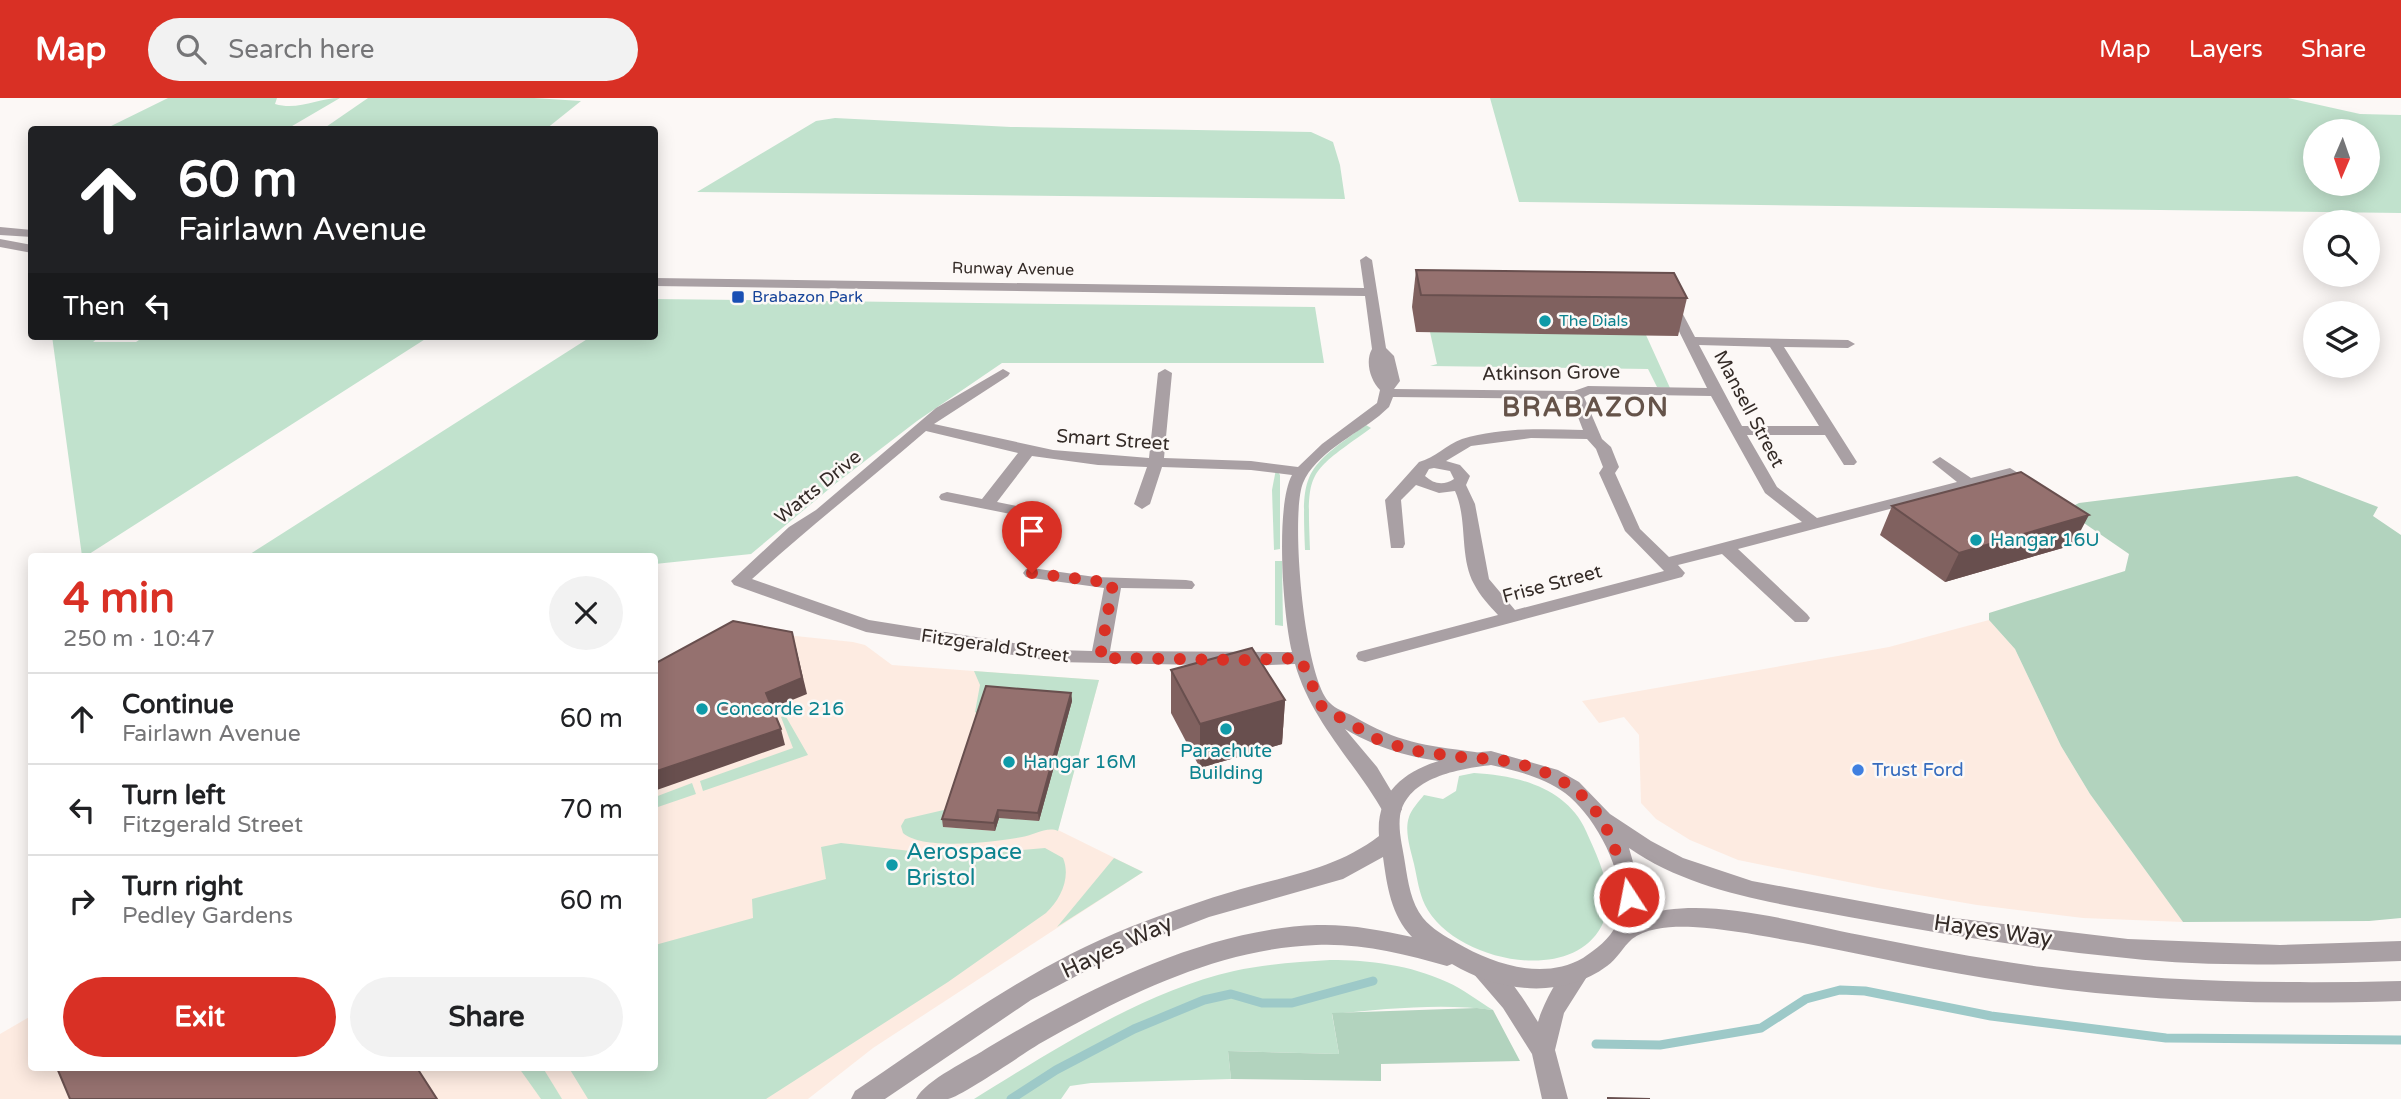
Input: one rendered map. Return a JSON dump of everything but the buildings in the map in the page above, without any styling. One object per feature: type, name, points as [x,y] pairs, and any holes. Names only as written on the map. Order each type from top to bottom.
[{"type":"street","points":[[0,231],[28,234]]},
{"type":"street","points":[[0,243],[28,248]]},
{"type":"street","points":[[1366,260],[1380,349],[1375,356],[1378,381],[1387,391],[1384,404],[1316,457],[1294,486],[1294,620],[1300,658],[1322,707],[1340,737],[1371,774],[1392,809]]},
{"type":"street","name":"Runway Avenue","points":[[658,282],[1371,292]]},
{"type":"street","name":"Mansell Street","points":[[1661,297],[1691,341],[1771,490],[1814,524]]},
{"type":"street","points":[[1691,341],[1848,344]]},
{"type":"street","points":[[1775,343],[1849,462]]},
{"type":"street","name":"Watts Drive","points":[[740,581],[794,531],[851,489],[941,411],[1003,373]]},
{"type":"street","points":[[1142,505],[1156,463],[1165,373]]},
{"type":"street","name":"Atkinson Grove","points":[[1387,391],[1576,394],[1588,390],[1716,392]]},
{"type":"street","points":[[1576,394],[1595,441],[1603,447],[1611,467],[1607,473],[1629,524],[1666,563],[2010,473]]},
{"type":"street","name":"Smart Street","points":[[923,426],[1027,452],[1156,463],[1271,466],[1302,472]]},
{"type":"street","points":[[1737,430],[1829,431]]},
{"type":"street","points":[[1397,544],[1392,500],[1417,477],[1420,468],[1434,463],[1451,449],[1475,441],[1520,435],[1592,435]]},
{"type":"street","points":[[985,506],[1027,452]]},
{"type":"street","points":[[1940,462],[1969,484]]},
{"type":"street","points":[[1417,477],[1432,487],[1446,489],[1458,484],[1462,476],[1455,468],[1434,463]]},
{"type":"street","points":[[1458,484],[1465,493],[1471,510],[1469,522],[1480,580],[1511,617]]},
{"type":"street","points":[[947,497],[1035,514]]},
{"type":"street","points":[[1725,547],[1801,618]]},
{"type":"street","name":"Frise Street","points":[[1365,656],[1676,573],[1666,563]]},
{"type":"street","points":[[1032,573],[1113,583],[1186,584]]},
{"type":"street","name":"Fitzgerald Street","points":[[740,581],[875,628],[1057,656],[1247,660],[1300,658]]},
{"type":"street","points":[[1100,658],[1113,583]]},
{"type":"street","points":[[1322,707],[1377,739],[1409,750],[1475,759]]},
{"type":"street","points":[[1475,967],[1517,979],[1540,979],[1578,972],[1600,961],[1623,933],[1630,916],[1627,878],[1603,820],[1583,796],[1561,780],[1536,768],[1491,758],[1442,765],[1426,772],[1409,786],[1392,809],[1390,840],[1401,896],[1414,924],[1475,967],[1511,1001],[1543,1050],[1555,1099]]},
{"type":"street","name":"Hayes Way","points":[[1603,820],[1643,847],[1675,864],[1752,890],[1945,926],[2128,949],[2280,956],[2401,951]]},
{"type":"street","name":"Hayes Way","points":[[864,1099],[996,1011],[1120,941],[1216,905],[1338,874],[1374,854],[1390,840]]},
{"type":"street","name":"Hayes Way","points":[[1623,933],[1648,922],[1687,919],[1748,924],[1930,958],[2075,981],[2191,989],[2340,993],[2401,991]]},
{"type":"street","name":"Hayes Way","points":[[929,1099],[1027,1039],[1124,990],[1197,959],[1265,940],[1315,935],[1369,937],[1475,967]]},
{"type":"street","points":[[1543,1050],[1553,1010],[1578,972]]},
{"type":"shaded area","name":"Trust Ford","points":[[1989,620],[2015,649],[2061,746],[2090,794],[2183,922],[2083,918],[1977,905],[1738,860],[1690,840],[1656,819],[1641,803],[1639,735],[1624,717],[1599,723],[1582,701],[1889,647]]},
{"type":"shaded area","name":"Aerospace Bristol","points":[[749,631],[853,642],[865,645],[892,665],[1099,680],[1058,830],[1143,872],[873,1048],[808,1099],[0,1099],[0,1034],[28,1018],[28,1071],[658,1071],[658,681]]},
{"type":"green space","points":[[168,98],[277,98],[275,104],[292,106],[340,98],[292,126],[111,126]]},
{"type":"green space","points":[[368,98],[534,98],[581,101],[550,126],[327,126]]},
{"type":"green space","points":[[1490,98],[2288,98],[2360,114],[2401,115],[2401,213],[2380,213],[2380,210],[2303,212],[1519,202]]},
{"type":"green space","points":[[835,118],[1011,127],[1311,132],[1333,142],[1340,165],[1345,199],[697,192],[816,121]]},
{"type":"green space","points":[[658,299],[1315,307],[1324,363],[1002,363],[917,421],[835,484],[751,554],[658,564],[658,553],[252,553],[586,340],[658,340]]},
{"type":"green space","points":[[1430,332],[1646,335],[1670,388],[1657,387],[1648,369],[1430,366],[1437,364]]},
{"type":"green space","points":[[53,340],[424,340],[91,553],[82,553]]},
{"type":"green space","points":[[1366,425],[1371,428],[1322,466],[1315,476],[1309,503],[1310,550],[1305,550],[1304,504],[1310,475],[1329,453]]},
{"type":"green space","points":[[1276,469],[1280,475],[1280,549],[1274,550],[1272,490]]},
{"type":"green space","points":[[2297,476],[2378,507],[2373,516],[2401,535],[2401,918],[2369,921],[2183,922],[2090,794],[2061,746],[2015,649],[1989,620],[1989,613],[2125,571],[2129,554],[2065,510],[2079,503]]},
{"type":"green space","points":[[1275,561],[1282,561],[1283,626],[1275,625]]},
{"type":"green space","points":[[974,671],[1099,680],[1058,831],[1040,831],[1010,839],[960,844],[926,842],[903,833],[901,826],[905,819],[948,809],[944,827],[995,831],[980,715],[975,712],[980,685]]},
{"type":"green space","points":[[785,715],[808,755],[703,791],[700,781],[793,748],[781,717]]},
{"type":"green space","points":[[1474,773],[1507,777],[1539,787],[1554,794],[1577,816],[1600,863],[1608,900],[1601,927],[1585,945],[1564,956],[1538,960],[1511,959],[1484,952],[1459,940],[1439,924],[1425,905],[1408,841],[1409,817],[1424,795],[1443,799],[1456,791],[1459,776]]},
{"type":"green space","points":[[692,783],[696,794],[658,807],[658,796]]},
{"type":"green space","points":[[841,843],[954,856],[1045,848],[1063,858],[1066,873],[1060,894],[1046,913],[948,982],[766,1099],[588,1099],[571,1071],[658,1071],[658,944],[753,918],[752,899],[826,879],[821,847]]},
{"type":"green space","points":[[1114,858],[1143,872],[1057,927]]},
{"type":"green space","points":[[1330,960],[1375,962],[1419,971],[1453,985],[1493,1010],[1433,1007],[1332,1014],[1339,1054],[1228,1051],[1231,1079],[1091,1083],[1070,1086],[1061,1099],[974,1099],[1100,1024],[1166,993],[1234,971]]},
{"type":"green space","points":[[1477,1008],[1493,1010],[1520,1061],[1381,1064],[1381,1081],[1231,1079],[1228,1051],[1339,1054],[1332,1013]]},
{"type":"green space","points":[[521,1071],[545,1071],[562,1099],[541,1099]]},
{"type":"waterway","points":[[1011,1099],[1056,1070],[1134,1029],[1204,1000],[1231,994],[1262,1003],[1292,1003],[1373,981]]},
{"type":"waterway","points":[[1596,1044],[1660,1045],[1761,1028],[1806,999],[1840,990],[1865,991],[1991,1016],[2166,1038],[2401,1040]]},
{"type":"place","name":"Brabazon Park","points":[[738,297]]},
{"type":"place","name":"The Dials","points":[[1545,321]]},
{"type":"place","name":"Hangar 16U","points":[[1976,540]]},
{"type":"place","name":"Concorde 216","points":[[702,709]]},
{"type":"place","name":"Parachute Building","points":[[1226,729]]},
{"type":"place","name":"Hangar 16M","points":[[1009,762]]},
{"type":"place","name":"Trust Ford","points":[[1858,770]]},
{"type":"place","name":"Aerospace Bristol","points":[[892,865]]},
{"type":"district","name":"BRABAZON","points":[[1586,407]]},
{"type":"route","points":[[1032,573],[1113,583],[1100,658],[1300,658],[1322,707],[1377,739],[1409,750],[1475,759],[1491,758],[1536,768],[1561,780],[1583,796],[1603,820],[1627,878],[1629,897]]}]
